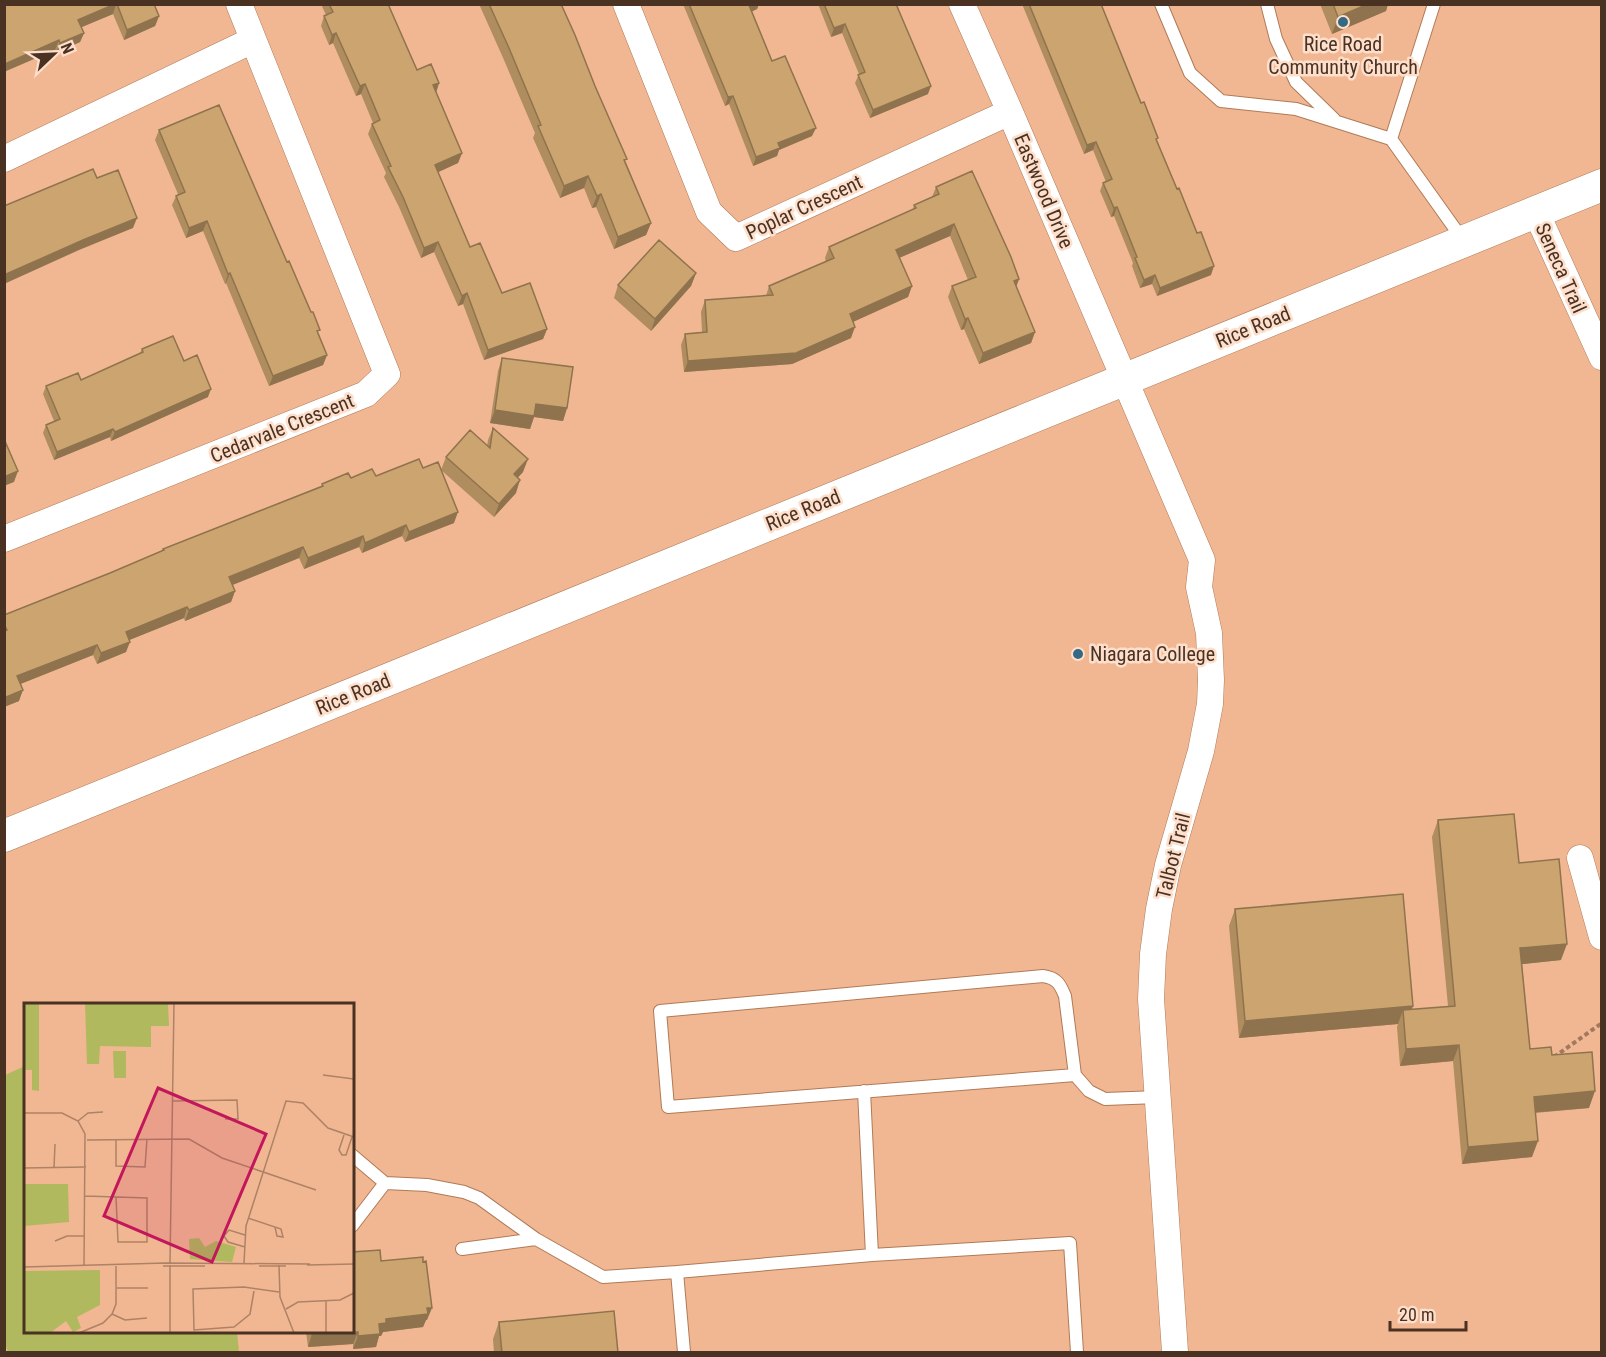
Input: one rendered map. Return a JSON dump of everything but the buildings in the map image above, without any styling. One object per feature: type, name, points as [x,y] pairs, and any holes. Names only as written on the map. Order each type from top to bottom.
[{"type":"street","name":"Cedarvale Crescent","points":[[4,539],[366,394],[387,374],[239,4]]},
{"type":"street","name":"Poplar Crescent","points":[[626,4],[709,212],[736,238],[1010,112]]},
{"type":"street","name":"Eastwood Drive","points":[[962,4],[1124,379]]},
{"type":"street","points":[[4,159],[253,40]]},
{"type":"street","name":"Rice Road","points":[[4,836],[1602,185]]},
{"type":"street","name":"Seneca Trail","points":[[1536,212],[1602,357]]},
{"type":"street","name":"Talbot Trail","points":[[1124,379],[1202,560],[1199,587],[1209,633],[1211,657],[1210,704],[1206,728],[1168,865],[1153,954],[1151,999],[1153,1044],[1175,1353]]},
{"type":"street","points":[[1580,858],[1602,937]]},
{"type":"lane","points":[[1161,4],[1190,73],[1221,101],[1296,109],[1391,139],[1464,241]]},
{"type":"lane","points":[[1268,4],[1275,39],[1296,82],[1337,122]]},
{"type":"lane","points":[[1391,139],[1434,4]]},
{"type":"lane","points":[[1075,1075],[668,1107],[660,1011],[1043,976],[1053,977],[1060,984],[1065,996],[1075,1075],[1089,1091],[1106,1099],[1158,1097]]},
{"type":"lane","points":[[864,1091],[872,1255]]},
{"type":"lane","points":[[354,1157],[386,1183],[427,1185],[464,1192],[479,1198],[536,1239],[603,1277],[872,1255],[1070,1243],[1077,1353]]},
{"type":"lane","points":[[354,1224],[386,1183]]},
{"type":"lane","points":[[462,1249],[536,1239]]},
{"type":"lane","points":[[678,1272],[684,1353]]},
{"type":"path","points":[[1545,1064],[1602,1023]]},
{"type":"green space","points":[[24,1066],[24,1333],[237,1333],[239,1352],[8,1352],[4,1341],[5,1075]]},
{"type":"place","name":"Rice Road Community Church","points":[[1343,22]]},
{"type":"place","name":"Niagara College","points":[[1078,654]]}]
